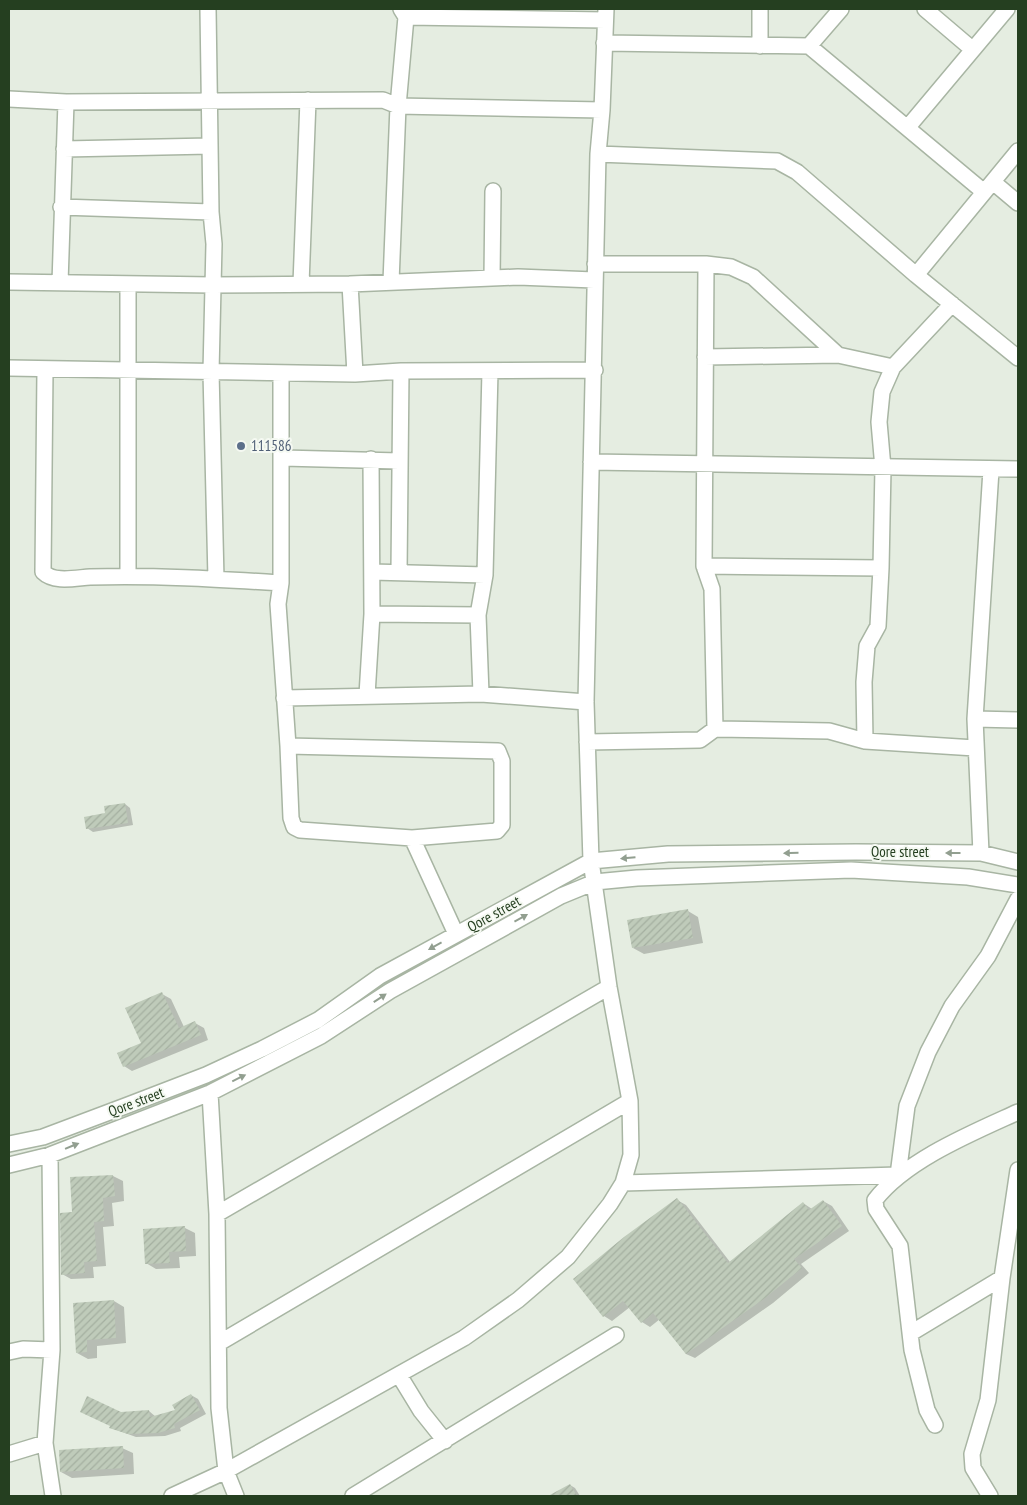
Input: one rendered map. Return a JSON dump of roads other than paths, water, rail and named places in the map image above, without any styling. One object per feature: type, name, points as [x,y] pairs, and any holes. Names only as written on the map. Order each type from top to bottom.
[{"type":"street","points":[[208,9],[211,212],[214,244],[211,372],[216,579]]},
{"type":"street","points":[[760,9],[760,46]]},
{"type":"street","points":[[809,46],[841,9]]},
{"type":"street","points":[[925,9],[972,49]]},
{"type":"street","points":[[908,127],[1007,9]]},
{"type":"street","points":[[172,1496],[226,1471],[399,1375],[464,1338],[518,1300],[568,1257],[610,1204],[623,1183],[631,1155],[630,1101],[609,987],[591,861],[586,702],[591,462],[595,370],[594,280],[598,154],[606,14],[404,13],[398,106],[391,282]]},
{"type":"street","points":[[604,43],[809,46],[908,127],[988,187],[1018,203]]},
{"type":"street","points":[[9,99],[66,102],[383,100],[398,106],[602,110]]},
{"type":"street","points":[[301,284],[308,100]]},
{"type":"street","points":[[60,283],[61,207],[66,102]]},
{"type":"street","points":[[64,149],[210,146]]},
{"type":"street","points":[[916,275],[1018,151]]},
{"type":"street","points":[[598,154],[777,161],[797,172],[916,275],[1018,358]]},
{"type":"street","points":[[492,278],[493,191]]},
{"type":"street","points":[[61,207],[211,212]]},
{"type":"street","points":[[595,264],[706,264],[731,266],[753,277],[838,355]]},
{"type":"street","points":[[706,264],[704,566],[712,589],[715,729]]},
{"type":"street","points":[[9,282],[212,286],[350,284],[492,278],[594,280]]},
{"type":"street","points":[[350,284],[355,374]]},
{"type":"street","points":[[128,285],[128,576]]},
{"type":"street","points":[[865,742],[864,682],[867,646],[878,626],[881,568],[883,468],[879,422],[882,392],[893,368],[952,304]]},
{"type":"street","points":[[705,357],[838,355],[893,368]]},
{"type":"street","points":[[9,368],[281,374],[595,370]]},
{"type":"street","points":[[45,370],[43,572],[47,576],[59,578],[128,576],[281,583]]},
{"type":"street","points":[[399,572],[401,371]]},
{"type":"street","points":[[480,694],[478,615],[485,575],[490,371]]},
{"type":"street","points":[[281,374],[281,583],[278,604],[291,818],[294,827],[300,830],[412,838],[497,830],[502,825],[502,761],[498,751],[288,746]]},
{"type":"street","points":[[282,458],[399,461]]},
{"type":"street","points":[[367,695],[372,614],[371,460]]},
{"type":"street","points":[[591,462],[1018,469]]},
{"type":"street","points":[[980,853],[975,719],[991,470]]},
{"type":"street","points":[[704,566],[881,568]]},
{"type":"street","points":[[372,572],[485,575]]},
{"type":"street","points":[[372,614],[478,615]]},
{"type":"street","points":[[284,698],[480,694],[586,702]]},
{"type":"street","points":[[975,719],[1018,720]]},
{"type":"street","points":[[587,742],[700,740],[715,729],[829,732],[865,742],[975,748]]},
{"type":"street","points":[[412,838],[456,934]]},
{"type":"street","name":"Qore street","points":[[9,1144],[42,1136],[128,1105],[206,1075],[262,1049],[318,1020],[380,976],[591,861],[668,854],[980,853],[1018,862]]},
{"type":"street","name":"Qore street","points":[[9,1165],[50,1155],[210,1092],[322,1036],[390,992],[464,950],[561,896],[595,882],[637,878],[851,870],[968,878],[1018,885]]},
{"type":"street","points":[[898,1175],[907,1106],[928,1052],[952,1006],[988,956],[1018,899]]},
{"type":"street","points":[[217,1214],[609,987]]},
{"type":"street","points":[[210,1092],[217,1214],[218,1408],[226,1471],[236,1496]]},
{"type":"street","points":[[219,1343],[630,1101]]},
{"type":"street","points":[[935,1425],[927,1410],[912,1350],[900,1246],[876,1209],[874,1200],[898,1175],[970,1134],[1018,1112]]},
{"type":"street","points":[[50,1155],[52,1350],[45,1443],[53,1496]]},
{"type":"street","points":[[990,1496],[973,1468],[972,1454],[988,1400],[1002,1278],[1017,1192],[1018,1170]]},
{"type":"street","points":[[623,1183],[898,1175]]},
{"type":"street","points":[[911,1333],[1002,1278]]},
{"type":"street","points":[[353,1496],[616,1334]]},
{"type":"street","points":[[9,1352],[23,1349],[52,1350]]},
{"type":"street","points":[[399,1375],[421,1411],[444,1441]]},
{"type":"street","points":[[9,1454],[45,1443]]},
{"type":"place","name":"111586","points":[[241,446]]}]
